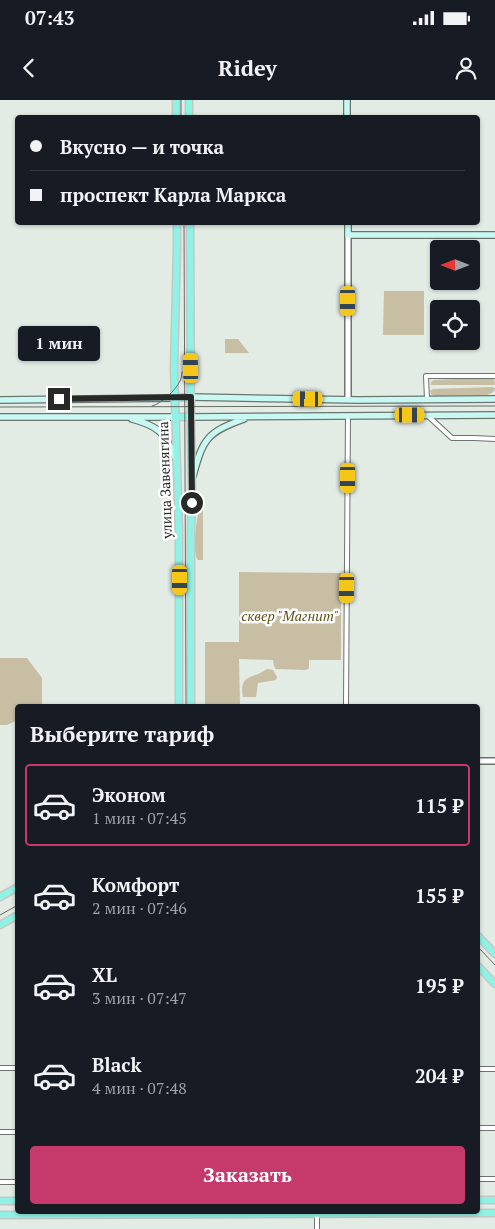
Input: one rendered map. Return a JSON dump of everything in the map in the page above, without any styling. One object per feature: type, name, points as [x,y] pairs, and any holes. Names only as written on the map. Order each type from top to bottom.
[{"type":"main road","points":[[176,100],[176,115]]},
{"type":"main road","points":[[189,100],[189,115]]},
{"type":"main road","points":[[347,100],[347,115]]},
{"type":"main road","name":"улица Завенягина","points":[[177,225],[174,342],[180,580],[179,704]]},
{"type":"main road","name":"улица Завенягина","points":[[190,225],[191,704]]},
{"type":"main road","points":[[348,225],[348,235],[495,235]]},
{"type":"main road","points":[[0,400],[191,397],[495,399]]},
{"type":"main road","points":[[0,417],[495,415]]},
{"type":"main road","points":[[192,478],[199,455],[211,435],[228,424],[250,416]]},
{"type":"main road","points":[[122,417],[145,422],[159,430],[170,445],[177,461]]},
{"type":"main road","points":[[0,897],[15,889]]},
{"type":"main road","points":[[0,925],[15,917]]},
{"type":"main road","points":[[480,938],[495,954]]},
{"type":"main road","points":[[480,968],[495,984]]},
{"type":"main road","points":[[480,1200],[495,1200]]},
{"type":"main road","points":[[0,1201],[15,1201]]},
{"type":"main road","points":[[480,1213],[495,1213]]},
{"type":"main road","points":[[0,1215],[107,1214]]},
{"type":"street","points":[[348,235],[348,399]]},
{"type":"street","points":[[427,399],[426,376],[495,376]]},
{"type":"street","points":[[346,704],[348,415]]},
{"type":"street","points":[[427,415],[452,438],[495,440]]},
{"type":"street","points":[[480,761],[495,761]]},
{"type":"street","points":[[0,1068],[15,1068]]},
{"type":"street","points":[[480,1069],[495,1069]]},
{"type":"street","points":[[480,1128],[495,1128]]},
{"type":"street","points":[[0,1132],[15,1132]]},
{"type":"street","points":[[480,1179],[495,1179]]},
{"type":"street","points":[[0,1182],[15,1182]]},
{"type":"street","points":[[316,1214],[316,1229]]},
{"type":"green space","points":[[384,291],[424,291],[424,335],[383,335]]},
{"type":"green space","points":[[225,339],[238,339],[249,353],[225,353]]},
{"type":"green space","points":[[494,379],[495,385],[431,385],[431,382],[434,380]]},
{"type":"green space","points":[[492,387],[495,390],[487,395],[434,396],[430,391],[433,389]]},
{"type":"green space","points":[[201,496],[203,496],[203,560],[198,560],[195,539]]},
{"type":"green space","name":"сквер \"Магнит\"","points":[[239,572],[341,573],[341,660],[309,660],[309,668],[305,670],[276,669],[273,660],[239,659],[240,704],[205,704],[205,642],[239,642]]},
{"type":"green space","points":[[0,658],[27,658],[42,678],[42,704],[15,704],[15,721],[7,725],[0,725]]},
{"type":"green space","points":[[267,669],[273,670],[277,677],[276,680],[258,683],[256,697],[243,697],[242,689],[245,680]]},
{"type":"tram line","points":[[181,100],[181,115]]},
{"type":"tram line","points":[[184,225],[186,704]]},
{"type":"tram line","points":[[152,406],[160,403],[172,392],[178,385],[182,372]]},
{"type":"tram line","points":[[0,407],[495,406]]},
{"type":"tram line","points":[[0,915],[15,907]]},
{"type":"tram line","points":[[480,949],[495,965]]},
{"type":"route","points":[[59,399],[191,397],[192,503]]}]
